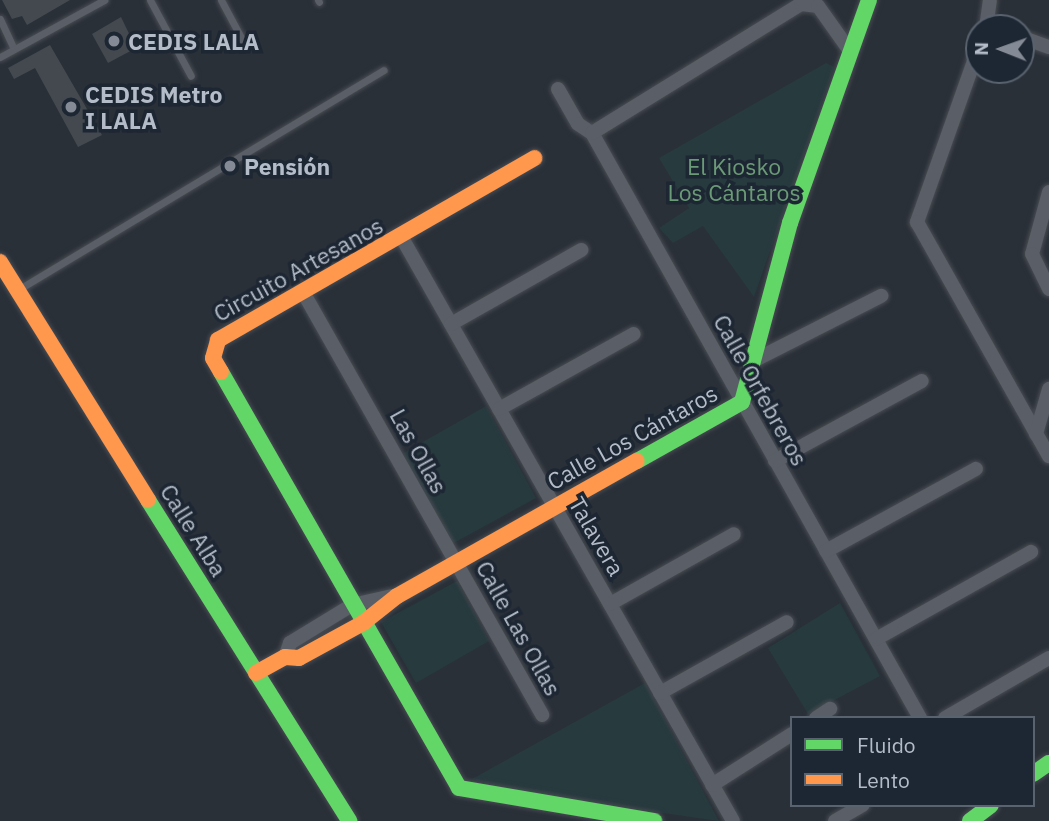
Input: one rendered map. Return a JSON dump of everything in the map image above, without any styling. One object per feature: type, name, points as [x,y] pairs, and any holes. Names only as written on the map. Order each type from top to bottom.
[{"type":"street","name":"Calle Los Cántaros","points":[[257,673],[285,657],[299,658],[363,623],[397,596],[742,402],[789,222],[869,0]]},
{"type":"street","points":[[592,133],[801,4],[818,6],[850,51]]},
{"type":"street","points":[[966,84],[917,222],[1049,456]]},
{"type":"street","name":"Calle Orfebreros","points":[[558,89],[578,124],[592,133],[919,716]]},
{"type":"street","name":"Circuito Artesanos","points":[[534,158],[401,238],[218,340],[213,358],[459,788],[654,821]]},
{"type":"street","points":[[1049,192],[1032,254],[1049,289]]},
{"type":"street","name":"Talavera","points":[[401,238],[733,821]]},
{"type":"street","points":[[451,324],[581,250]]},
{"type":"street","name":"Calle Alba","points":[[0,262],[349,821]]},
{"type":"street","name":"Las Ollas","points":[[303,292],[456,563]]},
{"type":"street","points":[[752,361],[881,296]]},
{"type":"street","points":[[499,409],[634,334]]},
{"type":"street","points":[[775,461],[922,381]]},
{"type":"street","points":[[1036,434],[1049,389]]},
{"type":"street","points":[[826,551],[976,469]]},
{"type":"street","points":[[610,604],[734,534]]},
{"type":"street","points":[[876,639],[1031,552]]},
{"type":"street","name":"Calle Las Ollas","points":[[456,563],[542,715]]},
{"type":"street","name":"Calle Los Cántaros","points":[[285,657],[290,643],[352,605],[397,596]]},
{"type":"street","points":[[660,693],[787,622]]},
{"type":"street","points":[[948,716],[1049,658]]},
{"type":"street","points":[[819,716],[830,709]]},
{"type":"street","points":[[712,785],[790,735]]},
{"type":"street","points":[[835,821],[860,807]]},
{"type":"lane","points":[[0,57],[104,0]]},
{"type":"lane","points":[[150,0],[191,76]]},
{"type":"lane","points":[[221,0],[245,45]]},
{"type":"lane","points":[[0,19],[14,49]]},
{"type":"lane","points":[[17,290],[384,70]]},
{"type":"green space","name":"El Kiosko Los Cántaros","points":[[826,63],[834,67],[754,297],[703,226],[673,243],[659,228],[689,208],[659,158]]},
{"type":"green space","points":[[486,406],[536,498],[450,545],[400,455]]},
{"type":"green space","points":[[457,581],[489,641],[416,683],[381,622]]},
{"type":"green space","points":[[840,603],[880,676],[808,714],[768,648]]},
{"type":"green space","points":[[645,683],[719,821],[515,792],[472,779]]},
{"type":"building","points":[[2,0],[70,0],[27,25],[22,16],[12,19]]},
{"type":"building","name":"CEDIS LALA","points":[[121,17],[136,48],[108,63],[92,34]]},
{"type":"building","name":"CEDIS Metro I LALA","points":[[50,45],[102,135],[78,147],[35,68],[14,79],[8,68]]},
{"type":"traffic: fast","points":[[637,461],[742,402],[790,223],[869,0]]},
{"type":"traffic: fast","points":[[221,372],[459,788],[654,821]]},
{"type":"traffic: fast","points":[[148,500],[349,821]]},
{"type":"traffic: fast","points":[[1035,773],[1049,763]]},
{"type":"traffic: fast","points":[[970,821],[988,807]]},
{"type":"traffic: slow","points":[[221,372],[213,358],[218,340],[534,158]]},
{"type":"traffic: slow","points":[[0,262],[148,500]]},
{"type":"traffic: slow","points":[[256,673],[285,657],[299,658],[363,623],[397,596],[637,461]]},
{"type":"place","name":"CEDIS LALA","points":[[114,41]]},
{"type":"place","name":"CEDIS Metro I LALA","points":[[71,107]]},
{"type":"place","name":"Pensión","points":[[230,166]]}]
